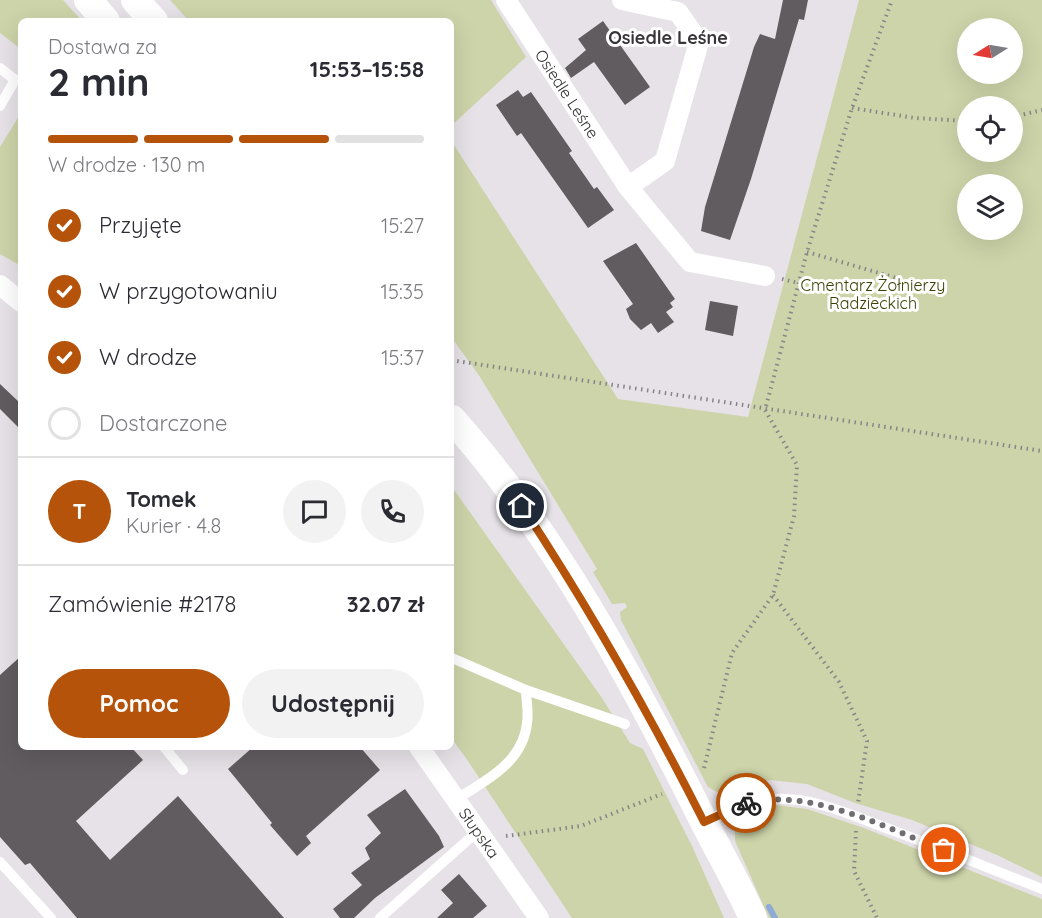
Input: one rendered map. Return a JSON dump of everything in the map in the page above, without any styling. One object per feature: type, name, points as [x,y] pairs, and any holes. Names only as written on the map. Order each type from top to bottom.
[{"type":"main road","points":[[135,0],[151,18]]},
{"type":"main road","points":[[454,400],[486,458]]},
{"type":"main road","points":[[454,421],[486,458],[567,573],[651,719],[675,789],[704,822],[753,918]]},
{"type":"street","name":"Osiedle Leśne","points":[[506,0],[628,187],[690,262],[765,276]]},
{"type":"street","points":[[622,0],[678,12],[699,42],[665,161],[628,187]]},
{"type":"street","points":[[0,285],[18,300]]},
{"type":"street","name":"Słupska","points":[[421,750],[539,918]]},
{"type":"lane","points":[[0,68],[18,79],[0,106]]},
{"type":"lane","points":[[454,659],[526,690],[625,724]]},
{"type":"lane","points":[[455,800],[502,770],[519,752],[527,723],[526,690]]},
{"type":"lane","points":[[166,750],[183,770]]},
{"type":"lane","points":[[704,822],[747,803],[777,799],[810,803],[856,817],[1042,889]]},
{"type":"lane","points":[[380,918],[480,835]]},
{"type":"lane","points":[[0,862],[51,918]]},
{"type":"path","points":[[480,835],[581,826],[701,778],[732,653],[773,595],[794,516],[797,465],[765,410],[807,252],[852,108],[892,0]]},
{"type":"path","points":[[852,108],[915,118],[957,120]]},
{"type":"path","points":[[1023,114],[1042,110]]},
{"type":"path","points":[[807,252],[900,279]]},
{"type":"path","points":[[454,363],[457,361],[1042,451]]},
{"type":"path","points":[[773,595],[839,682],[867,741],[856,817],[854,871],[877,918]]},
{"type":"green space","points":[[0,0],[63,0],[79,18],[18,18],[18,47],[0,33]]},
{"type":"green space","points":[[170,0],[491,0],[526,57],[454,123],[454,18],[186,18]]},
{"type":"green space","name":"Cmentarz Żołnierzy Radzieckich","points":[[859,0],[1042,0],[1042,877],[997,855],[912,820],[855,803],[807,784],[770,780],[717,792],[708,787],[621,620],[620,612],[627,607],[625,603],[612,604],[593,572],[597,569],[480,377],[454,341],[454,145],[618,399],[748,417]]},
{"type":"green space","points":[[18,118],[18,264],[0,254],[0,147]]},
{"type":"green space","points":[[454,490],[602,698],[630,743],[643,749],[692,846],[724,918],[572,918],[454,742]]},
{"type":"green space","points":[[776,805],[807,809],[864,828],[1042,899],[1042,918],[769,918],[735,841],[735,821],[750,810]]},
{"type":"building","points":[[783,0],[808,0],[804,20],[799,19],[751,179],[730,240],[701,231],[705,207],[754,47],[760,34],[775,39]]},
{"type":"building","points":[[603,21],[650,87],[625,105],[594,62],[571,78],[565,68],[586,50],[578,39]]},
{"type":"building","points":[[518,90],[523,97],[531,92],[572,151],[569,153],[594,189],[597,187],[614,210],[588,228],[521,133],[517,136],[496,105]]},
{"type":"building","points":[[636,243],[675,299],[670,303],[673,307],[666,312],[674,322],[658,333],[651,323],[641,330],[630,319],[626,309],[633,304],[603,261]]},
{"type":"building","points":[[710,301],[738,306],[733,336],[705,330]]},
{"type":"building","points":[[0,384],[18,401],[18,427],[0,409]]},
{"type":"building","points":[[18,659],[18,750],[134,750],[143,760],[76,821],[110,860],[178,796],[284,918],[77,918],[30,863],[25,865],[0,837],[0,675]]},
{"type":"building","points":[[250,750],[363,750],[380,770],[306,836],[311,843],[297,856],[270,825],[272,823],[228,769]]},
{"type":"building","points":[[405,789],[439,836],[444,847],[375,898],[354,918],[340,918],[333,909],[362,885],[351,873],[370,859],[365,848],[381,833],[367,815]]},
{"type":"building","points":[[459,874],[487,906],[473,918],[437,918],[453,903],[441,890]]},
{"type":"waterway","points":[[769,907],[775,918]]},
{"type":"way so far","points":[[746,803],[777,799],[810,803],[856,817],[944,850]]},
{"type":"district","name":"Osiedle Leśne","points":[[668,37]]},
{"type":"route","points":[[522,506],[567,573],[651,719],[704,822],[746,803]]}]
